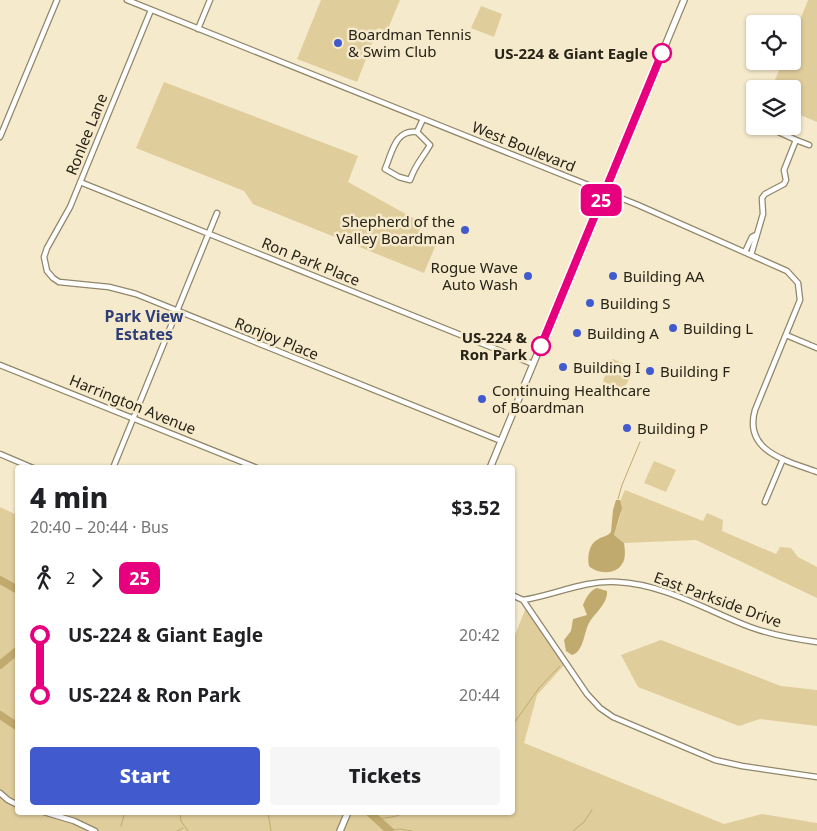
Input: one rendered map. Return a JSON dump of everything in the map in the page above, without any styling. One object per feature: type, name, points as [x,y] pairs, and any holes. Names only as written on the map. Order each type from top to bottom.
[{"type":"main road","points":[[491,465],[684,0]]},
{"type":"main road","points":[[340,831],[346,815]]},
{"type":"street","points":[[0,137],[57,0]]},
{"type":"street","name":"West Boulevard","points":[[127,0],[605,192],[787,271],[798,283],[800,300],[752,421],[754,433],[761,445],[770,453],[817,472]]},
{"type":"street","points":[[198,29],[210,0]]},
{"type":"street","name":"Ronlee Lane","points":[[46,267],[44,260],[46,250],[65,217],[151,10]]},
{"type":"street","points":[[418,132],[423,119]]},
{"type":"street","points":[[409,131],[418,132],[430,145],[418,162],[410,180],[399,177],[385,169],[395,143],[402,134],[409,131]]},
{"type":"street","points":[[785,135],[809,145]]},
{"type":"street","points":[[751,255],[763,214],[762,198],[765,194],[784,184],[786,180],[784,170],[796,140]]},
{"type":"street","name":"Ron Park Place","points":[[80,182],[534,364]]},
{"type":"street","points":[[113,465],[217,213]]},
{"type":"street","points":[[745,252],[752,237],[756,235]]},
{"type":"street","name":"Ronjoy Place","points":[[46,267],[53,278],[63,283],[119,289],[501,441]]},
{"type":"street","points":[[786,335],[817,348]]},
{"type":"street","name":"Harrington Avenue","points":[[0,365],[250,465]]},
{"type":"street","points":[[0,454],[26,465]]},
{"type":"street","points":[[765,502],[783,459]]},
{"type":"street","name":"East Parkside Drive","points":[[523,600],[585,584],[606,581],[630,583],[663,591],[760,631],[817,642]]},
{"type":"street","points":[[515,596],[523,600],[587,694],[600,708],[613,717],[715,760],[817,777]]},
{"type":"street","points":[[0,793],[15,803]]},
{"type":"street","points":[[54,815],[74,821],[95,831]]},
{"type":"shaded area","name":"Boardman Tennis & Swim Club","points":[[321,0],[400,0],[387,31],[378,28],[357,82],[297,59]]},
{"type":"shaded area","points":[[808,0],[817,0],[817,122],[801,115],[801,80],[775,80],[779,70],[801,70],[801,18]]},
{"type":"shaded area","points":[[481,6],[502,14],[494,37],[471,28]]},
{"type":"shaded area","points":[[164,82],[358,156],[348,182],[422,223],[418,234],[437,242],[424,273],[253,204],[244,191],[136,148]]},
{"type":"shaded area","points":[[613,359],[631,367],[627,384],[621,389],[614,388],[603,381]]},
{"type":"shaded area","points":[[654,461],[676,470],[666,492],[644,483]]},
{"type":"shaded area","points":[[625,490],[703,521],[707,513],[723,520],[722,531],[776,554],[780,547],[791,548],[798,557],[817,567],[817,598],[696,540],[624,543],[614,535],[621,514],[620,501]]},
{"type":"shaded area","points":[[616,500],[620,500],[622,508],[614,535],[624,543],[624,559],[619,568],[611,572],[601,572],[589,566],[589,551],[594,542],[611,532]]},
{"type":"shaded area","points":[[0,507],[15,514],[15,815],[515,815],[515,635],[527,605],[566,663],[537,695],[524,743],[724,824],[762,814],[817,823],[817,831],[0,831]]},
{"type":"shaded area","points":[[597,588],[607,591],[607,596],[603,605],[590,621],[579,650],[572,655],[566,651],[564,640],[571,631],[573,619],[587,615],[583,605],[590,592]]},
{"type":"shaded area","points":[[661,640],[781,686],[817,690],[817,726],[760,719],[739,726],[638,687],[621,655]]},
{"type":"waterway","points":[[618,499],[640,442]]},
{"type":"waterway","points":[[0,580],[15,588]]},
{"type":"waterway","points":[[0,665],[15,652]]},
{"type":"waterway","points":[[515,722],[539,688],[560,666]]},
{"type":"waterway","points":[[0,715],[15,725]]},
{"type":"waterway","points":[[573,831],[584,822],[592,810]]},
{"type":"waterway","points":[[121,826],[124,815]]},
{"type":"waterway","points":[[180,815],[181,821],[188,831]]},
{"type":"waterway","points":[[268,815],[271,831]]},
{"type":"waterway","points":[[372,815],[390,831]]},
{"type":"waterway","points":[[377,820],[400,815]]},
{"type":"waterway","points":[[177,831],[183,828]]},
{"type":"waterway","points":[[389,830],[412,831]]},
{"type":"bus line","name":"25","points":[[541,346],[662,53]]},
{"type":"place","name":"Boardman Tennis & Swim Club","points":[[338,43]]},
{"type":"place","name":"US-224 & Giant Eagle","points":[[662,53]]},
{"type":"place","name":"Shepherd of the Valley Boardman","points":[[465,230]]},
{"type":"place","name":"Rogue Wave Auto Wash","points":[[528,276]]},
{"type":"place","name":"Building AA","points":[[613,276]]},
{"type":"place","name":"Building S","points":[[590,303]]},
{"type":"place","name":"Building L","points":[[673,328]]},
{"type":"place","name":"Building A","points":[[577,333]]},
{"type":"place","name":"US-224 & Ron Park","points":[[541,346]]},
{"type":"place","name":"Building I","points":[[563,367]]},
{"type":"place","name":"Building F","points":[[650,371]]},
{"type":"place","name":"Continuing Healthcare of Boardman","points":[[482,399]]},
{"type":"place","name":"Building P","points":[[627,428]]},
{"type":"district","name":"Park View Estates","points":[[144,325]]}]
